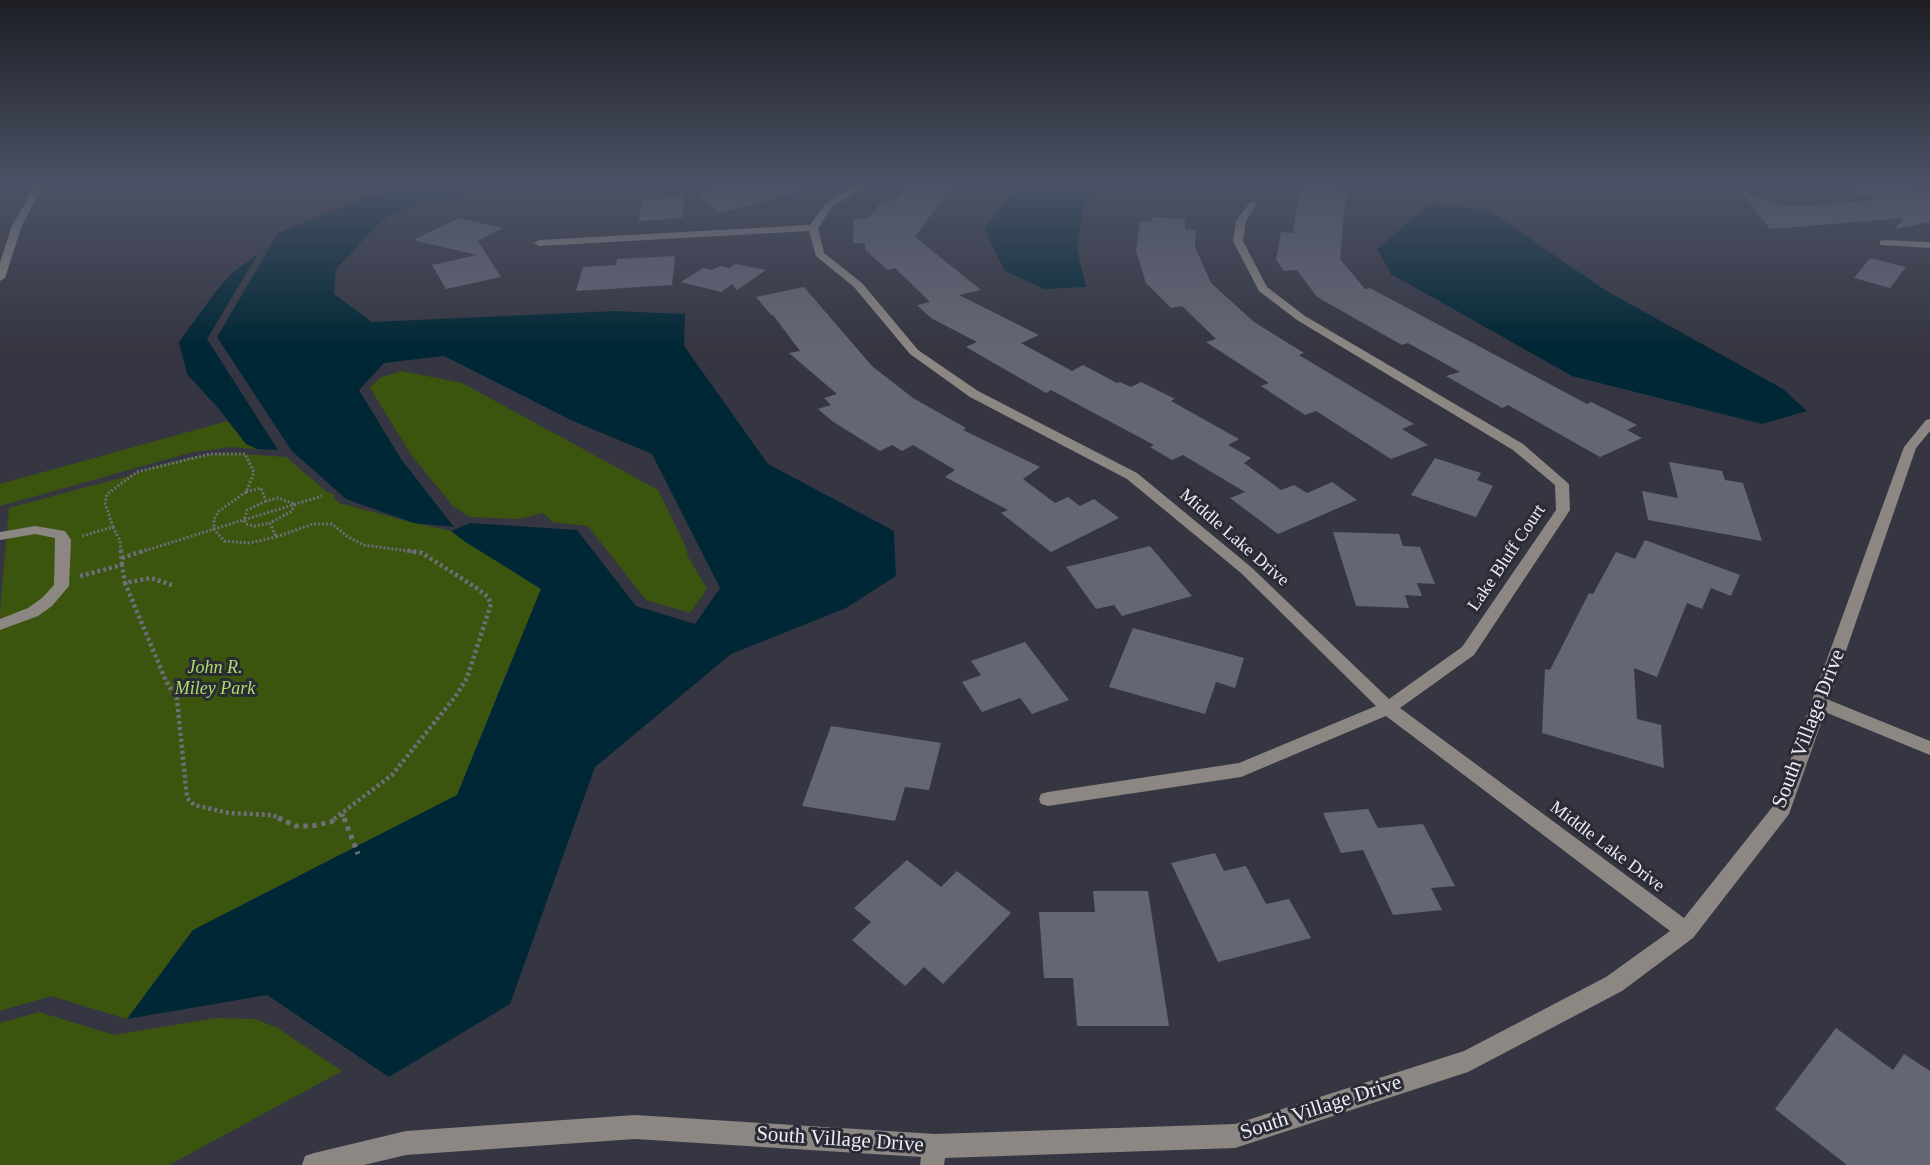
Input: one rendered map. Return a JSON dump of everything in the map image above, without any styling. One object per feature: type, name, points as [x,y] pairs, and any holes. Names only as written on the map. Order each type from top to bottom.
[{"type":"street","points":[[0,276],[12,239]]},
{"type":"street","points":[[538,243],[605,239]]},
{"type":"street","name":"Middle Lake Drive","points":[[816,239],[819,254],[858,285],[914,352],[974,394],[1132,476],[1246,570],[1388,708],[1686,931]]},
{"type":"street","name":"Lake Bluff Court","points":[[1048,799],[1241,770],[1388,708],[1468,651],[1563,510],[1562,484],[1518,447],[1301,318],[1263,288],[1238,239]]},
{"type":"street","points":[[1883,243],[1930,245]]},
{"type":"street","name":"South Village Drive","points":[[314,1165],[406,1143],[635,1127],[934,1156],[1235,1136],[1468,1061],[1614,984],[1686,931],[1782,809],[1910,447],[1930,423]]},
{"type":"street","points":[[0,536],[19,531],[41,530],[60,534],[64,540],[61,586],[40,607],[0,625]]},
{"type":"street","points":[[1821,704],[1930,748]]},
{"type":"path","points":[[246,492],[254,472],[244,454],[210,454],[137,472],[107,494],[105,503],[120,542],[125,583],[166,681],[177,699],[184,782],[188,798],[194,805],[229,813],[272,814],[296,826],[312,826],[331,822],[392,775],[455,698],[467,678],[491,604],[488,597],[478,589],[422,553],[364,545],[332,524],[313,525],[249,543],[224,541],[214,529],[214,519],[219,511],[246,492],[261,488],[266,501]]},
{"type":"path","points":[[122,558],[322,496]]},
{"type":"path","points":[[244,520],[248,510],[266,501],[278,498],[295,504]]},
{"type":"path","points":[[244,520],[246,524],[254,526],[270,523],[292,511],[295,504]]},
{"type":"path","points":[[270,523],[276,537]]},
{"type":"path","points":[[64,540],[114,527]]},
{"type":"path","points":[[61,581],[122,565]]},
{"type":"path","points":[[125,583],[151,578],[172,585]]},
{"type":"path","points":[[342,814],[358,854]]},
{"type":"green space","points":[[401,371],[462,383],[658,490],[685,545],[688,557],[707,589],[690,613],[646,600],[588,526],[553,522],[543,513],[518,519],[470,517],[453,506],[412,456],[370,388],[380,378]]},
{"type":"green space","points":[[228,421],[246,444],[257,449],[231,447],[193,452],[0,506],[0,484]]},
{"type":"green space","name":"John R. Miley Park","points":[[226,453],[286,457],[327,492],[335,495],[333,497],[339,503],[451,531],[541,589],[457,795],[193,930],[127,1019],[51,996],[0,1011],[0,613],[9,508],[128,476],[153,467],[193,457]]},
{"type":"green space","points":[[39,1012],[114,1035],[217,1018],[254,1019],[276,1027],[342,1071],[169,1165],[0,1165],[0,1023]]},
{"type":"water","points":[[274,239],[364,239],[336,269],[334,294],[372,322],[615,311],[685,314],[684,346],[768,464],[894,531],[896,576],[846,608],[731,654],[595,767],[510,1004],[389,1077],[267,995],[127,1019],[193,930],[457,795],[541,589],[451,531],[470,523],[577,530],[636,606],[695,624],[720,588],[652,454],[571,420],[444,356],[384,363],[359,390],[401,459],[454,527],[414,523],[346,499],[291,450],[217,337]]},
{"type":"water","points":[[989,239],[1079,239],[1077,249],[1086,287],[1044,289],[1005,271]]},
{"type":"water","points":[[1388,239],[1531,239],[1605,290],[1783,389],[1807,411],[1762,424],[1572,376],[1391,274],[1377,249]]},
{"type":"water","points":[[258,254],[207,339],[278,450],[257,449],[246,444],[187,374],[179,342],[232,273]]},
{"type":"building","points":[[481,239],[478,241],[501,277],[446,289],[432,265],[477,255],[413,240]]},
{"type":"building","points":[[853,239],[918,239],[981,290],[959,295],[1039,335],[1021,343],[1072,371],[1083,365],[1117,383],[1131,387],[1141,382],[1175,399],[1171,401],[1239,439],[1228,445],[1251,458],[1244,463],[1281,490],[1294,485],[1307,493],[1332,482],[1357,500],[1278,534],[1230,498],[1245,492],[1183,455],[1172,460],[1150,447],[1154,445],[1051,390],[1046,393],[966,347],[977,342],[931,318],[917,305],[930,302],[895,268],[888,270],[865,250],[865,243],[853,243]]},
{"type":"building","points":[[1138,239],[1195,239],[1195,247],[1211,283],[1254,322],[1304,353],[1299,355],[1414,424],[1402,429],[1428,445],[1391,459],[1316,411],[1305,415],[1261,386],[1269,383],[1206,342],[1216,339],[1182,306],[1171,308],[1146,283],[1136,251]]},
{"type":"building","points":[[1280,239],[1342,239],[1340,259],[1365,289],[1370,288],[1587,404],[1591,402],[1637,425],[1627,430],[1642,438],[1600,457],[1508,405],[1502,408],[1446,376],[1460,372],[1408,343],[1402,345],[1317,297],[1297,270],[1284,271],[1276,260]]},
{"type":"building","points":[[675,256],[672,285],[576,291],[583,267],[616,265],[617,259]]},
{"type":"building","points":[[1870,258],[1906,267],[1890,288],[1854,278]]},
{"type":"building","points":[[736,264],[766,270],[737,290],[732,284],[721,292],[681,282],[703,268],[712,270],[720,266],[729,268]]},
{"type":"building","points":[[804,287],[872,366],[913,398],[966,428],[963,430],[1040,467],[1023,479],[1055,503],[1068,497],[1080,506],[1094,499],[1119,518],[1051,552],[1001,513],[1008,510],[945,477],[955,470],[913,445],[902,451],[892,445],[880,451],[832,421],[818,409],[831,405],[824,398],[837,394],[789,353],[800,351],[773,315],[756,297]]},
{"type":"building","points":[[1435,458],[1481,473],[1477,480],[1493,486],[1476,517],[1411,495]]},
{"type":"building","points":[[1669,462],[1722,471],[1725,480],[1743,483],[1762,541],[1648,520],[1642,491],[1678,498]]},
{"type":"building","points":[[1333,532],[1399,534],[1403,546],[1420,547],[1435,584],[1417,583],[1422,596],[1405,595],[1409,608],[1356,606]]},
{"type":"building","points":[[1645,540],[1740,575],[1731,596],[1711,588],[1702,609],[1687,603],[1657,677],[1634,668],[1637,719],[1661,725],[1664,768],[1542,733],[1545,669],[1550,670],[1589,593],[1593,594],[1616,552],[1635,559]]},
{"type":"building","points":[[1150,546],[1192,596],[1122,616],[1114,605],[1096,609],[1066,567]]},
{"type":"building","points":[[1133,628],[1244,658],[1235,688],[1216,682],[1205,714],[1109,687]]},
{"type":"building","points":[[1025,642],[1069,700],[1032,714],[1020,698],[982,712],[962,682],[981,675],[971,661]]},
{"type":"building","points":[[831,726],[941,743],[929,790],[905,787],[895,821],[802,806]]},
{"type":"building","points":[[1368,809],[1378,828],[1423,824],[1455,886],[1431,888],[1442,910],[1393,915],[1363,850],[1341,853],[1323,813]]},
{"type":"building","points":[[1215,853],[1224,871],[1246,866],[1266,904],[1289,899],[1311,938],[1218,962],[1171,863]]},
{"type":"building","points":[[907,860],[941,887],[957,871],[1011,913],[943,984],[924,967],[905,986],[852,940],[871,922],[854,908]]},
{"type":"building","points":[[1093,891],[1148,891],[1169,1026],[1077,1026],[1073,978],[1044,978],[1039,912],[1095,912]]},
{"type":"building","points":[[1836,1028],[1893,1070],[1904,1054],[1930,1071],[1930,1165],[1847,1165],[1775,1109]]}]
